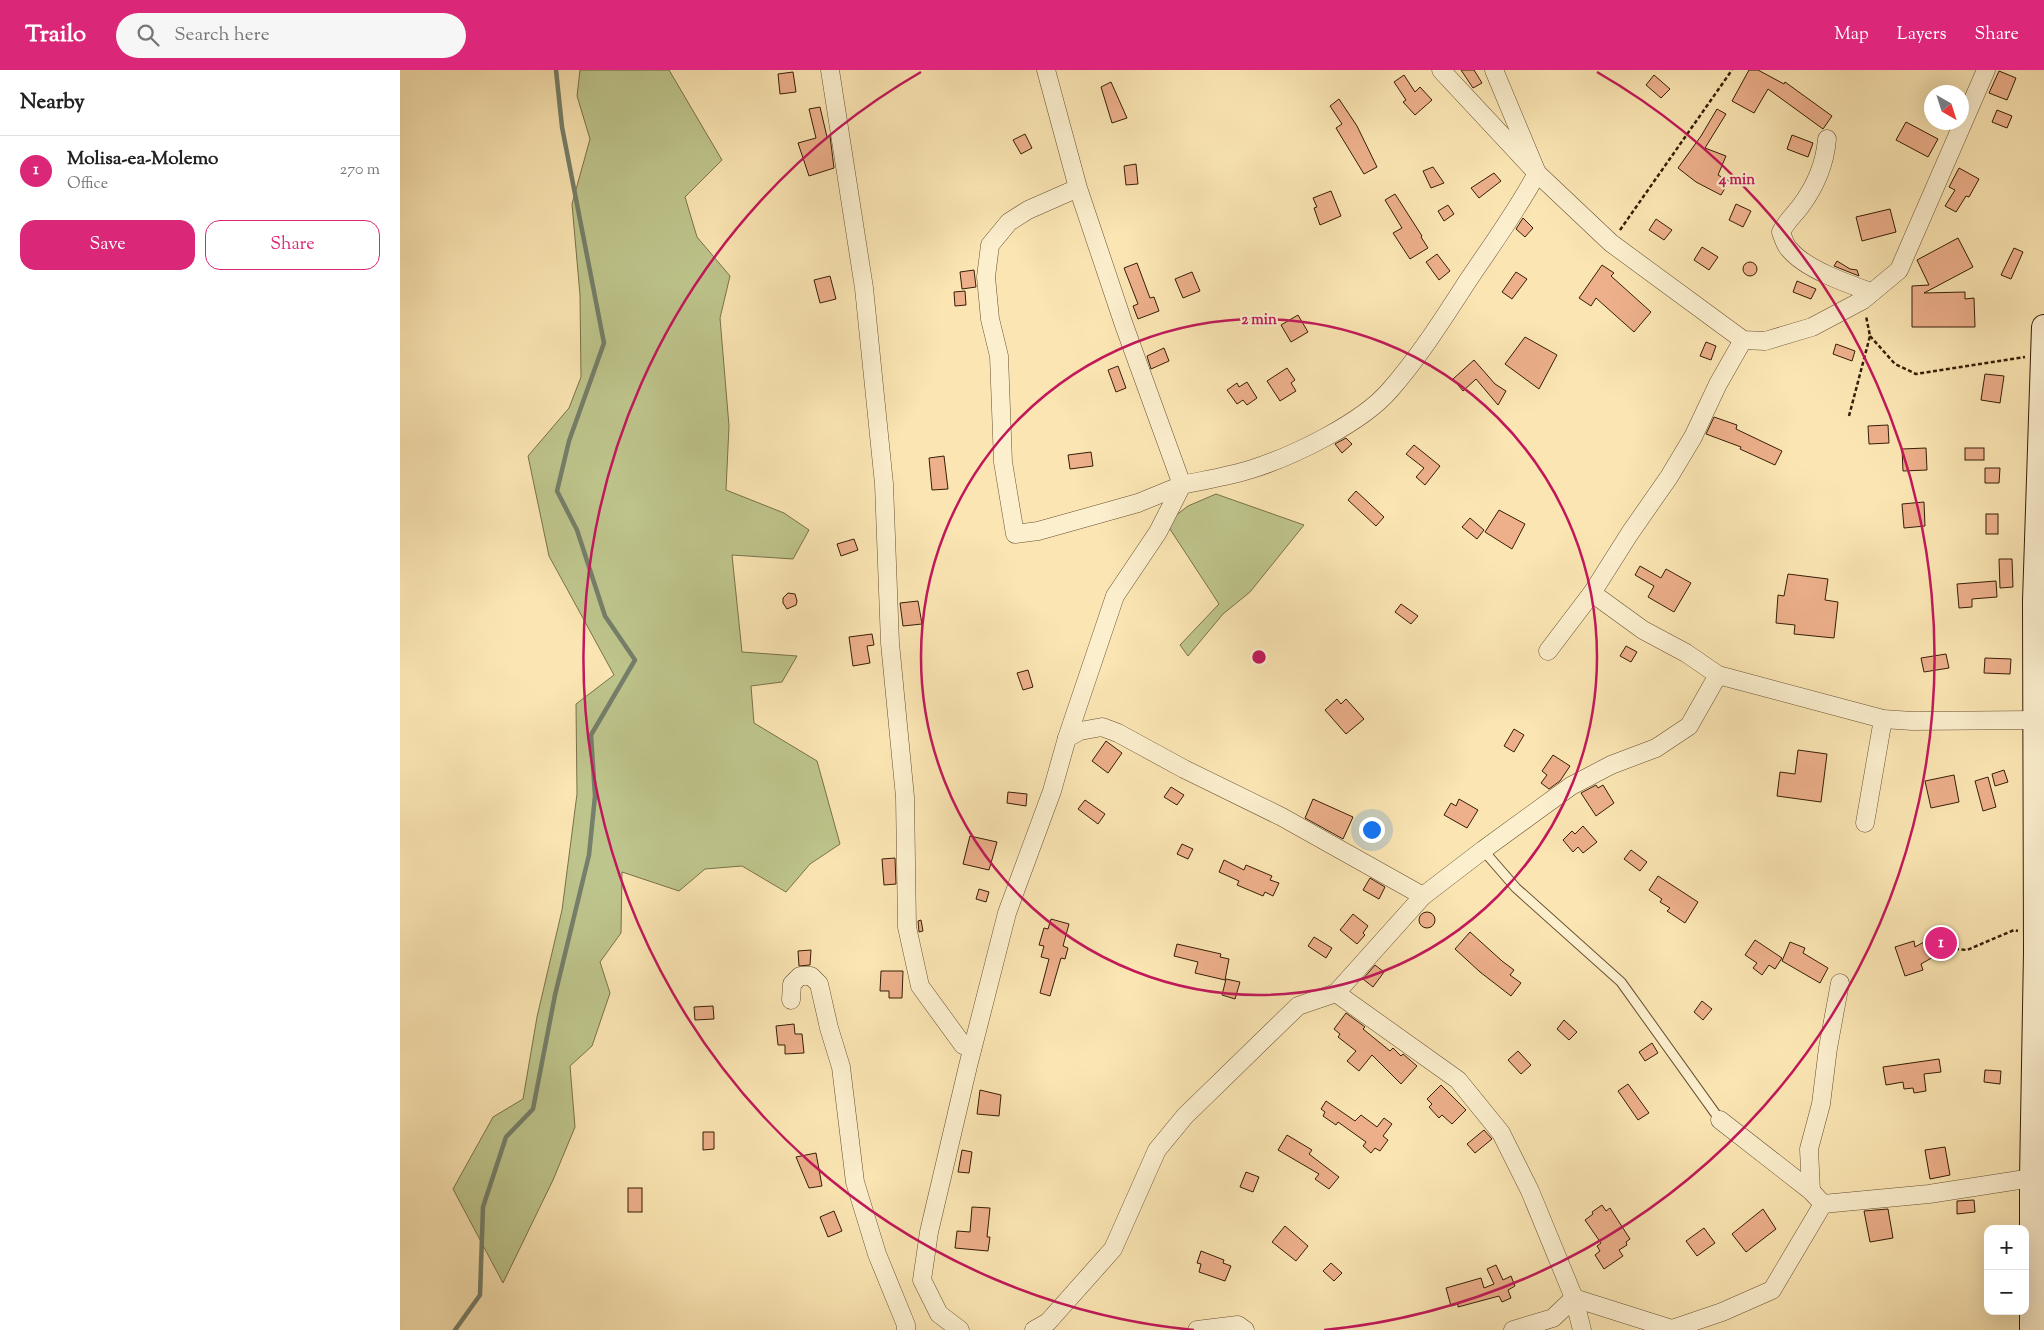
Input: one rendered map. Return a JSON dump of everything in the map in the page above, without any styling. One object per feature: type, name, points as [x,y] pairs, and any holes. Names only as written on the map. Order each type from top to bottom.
[{"type":"main road","points":[[2032,1330],[2038,1251],[2032,1178],[2039,1072],[2034,934],[2035,601],[2044,327]]},
{"type":"street","points":[[830,70],[864,288],[884,484],[890,643],[905,797],[907,927],[920,986],[963,1045],[972,1049]]},
{"type":"street","points":[[960,1330],[939,1314],[922,1280],[929,1232],[972,1049],[1007,913],[1052,791],[1067,738],[1115,596],[1158,532],[1182,486],[1124,325],[1078,188],[1046,70]]},
{"type":"street","points":[[1441,70],[1537,173],[1611,243],[1744,340],[1765,341],[1812,327],[1867,296],[1899,270],[1986,70]]},
{"type":"street","points":[[1494,70],[1537,173]]},
{"type":"street","points":[[1826,139],[1822,167],[1812,189],[1799,208],[1785,223],[1781,232],[1789,250],[1809,264],[1867,296]]},
{"type":"street","points":[[1078,188],[1009,222],[990,245],[986,277],[990,319],[999,356],[1003,462],[1015,534],[1038,531],[1138,503],[1182,486],[1252,469],[1300,450],[1344,426],[1374,405],[1389,391],[1435,330],[1537,173]]},
{"type":"street","points":[[1548,651],[1592,593],[1693,437],[1718,384],[1744,340]]},
{"type":"street","points":[[1592,593],[1643,630],[1686,654],[1718,675],[1883,719],[1912,721],[2036,720]]},
{"type":"street","points":[[1034,1330],[1048,1322],[1113,1249],[1157,1150],[1186,1116],[1298,1006],[1336,993],[1423,896],[1571,786],[1611,765],[1656,748],[1688,726],[1718,675]]},
{"type":"street","points":[[1865,823],[1883,719]]},
{"type":"street","points":[[1067,738],[1080,730],[1102,727],[1118,734],[1184,770],[1282,817],[1423,896]]},
{"type":"street","points":[[791,1000],[792,984],[800,976],[811,976],[819,984],[829,1028],[841,1067],[855,1182],[877,1254],[906,1330]]},
{"type":"street","points":[[1574,1298],[1672,1329],[1722,1312],[1772,1290],[1817,1197],[1809,1149],[1821,1104],[1828,1048],[1840,983]]},
{"type":"street","points":[[1336,993],[1458,1080],[1501,1133],[1530,1191],[1574,1298],[1582,1330]]},
{"type":"street","points":[[1720,1120],[1817,1197],[1929,1194],[2032,1178]]},
{"type":"street","points":[[1513,1330],[1553,1318],[1574,1298]]},
{"type":"street","points":[[1197,1330],[1238,1325],[1245,1330]]},
{"type":"lane","points":[[1483,850],[1516,888],[1621,982],[1720,1120]]},
{"type":"path","points":[[1611,243],[1732,70]]},
{"type":"path","points":[[1849,416],[1870,336],[1867,296]]},
{"type":"path","points":[[1870,336],[1895,364],[1916,374],[2042,354]]},
{"type":"path","points":[[1955,949],[1966,950],[2014,930],[2034,934]]},
{"type":"green space","points":[[580,70],[669,70],[722,160],[685,197],[697,237],[730,276],[720,318],[729,426],[726,490],[784,513],[809,530],[793,559],[732,555],[742,652],[797,656],[782,682],[751,686],[754,723],[817,761],[840,844],[810,864],[786,892],[742,866],[705,869],[679,891],[622,872],[621,933],[600,962],[610,993],[592,1046],[570,1066],[575,1127],[553,1180],[503,1283],[453,1189],[493,1117],[523,1099],[537,1017],[562,910],[577,794],[576,704],[614,675],[549,556],[528,456],[569,408],[581,377],[580,295],[572,204],[590,139],[577,96]]},
{"type":"green space","points":[[1216,494],[1304,525],[1250,592],[1223,614],[1188,656],[1180,645],[1219,604],[1166,523],[1188,506]]},
{"type":"building","points":[[1461,70],[1474,70],[1482,83],[1473,88]]},
{"type":"building","points":[[1749,70],[1758,70],[1784,84],[1785,82],[1832,116],[1823,129],[1768,89],[1754,113],[1732,101]]},
{"type":"building","points":[[1999,71],[2016,78],[2007,100],[1989,93]]},
{"type":"building","points":[[793,72],[796,92],[780,94],[778,74]]},
{"type":"building","points":[[1404,75],[1415,92],[1420,87],[1432,100],[1415,115],[1403,102],[1406,100],[1394,82]]},
{"type":"building","points":[[1654,75],[1670,89],[1661,98],[1646,85]]},
{"type":"building","points":[[1111,82],[1127,118],[1112,123],[1101,87]]},
{"type":"building","points":[[1339,99],[1357,126],[1377,167],[1364,174],[1336,128],[1342,124],[1330,106]]},
{"type":"building","points":[[820,107],[827,137],[830,136],[834,168],[809,176],[798,143],[816,138],[809,109]]},
{"type":"building","points":[[1717,109],[1726,114],[1705,148],[1726,156],[1718,175],[1729,181],[1721,195],[1696,182],[1678,168],[1701,136]]},
{"type":"building","points":[[1997,110],[2012,116],[2007,128],[1992,122]]},
{"type":"building","points":[[1906,122],[1938,139],[1928,157],[1896,140]]},
{"type":"building","points":[[1025,134],[1032,148],[1021,154],[1013,140]]},
{"type":"building","points":[[1792,135],[1813,143],[1808,157],[1787,149]]},
{"type":"building","points":[[1136,164],[1138,184],[1126,185],[1124,166]]},
{"type":"building","points":[[1433,167],[1444,183],[1431,188],[1423,171]]},
{"type":"building","points":[[1959,168],[1979,179],[1969,197],[1966,196],[1956,212],[1945,206],[1955,190],[1949,187]]},
{"type":"building","points":[[1494,173],[1501,181],[1479,198],[1471,188]]},
{"type":"building","points":[[1331,191],[1341,216],[1320,225],[1314,208],[1317,207],[1313,198]]},
{"type":"building","points":[[1395,194],[1428,248],[1410,259],[1393,233],[1402,228],[1385,200]]},
{"type":"building","points":[[1736,204],[1751,211],[1743,227],[1729,220]]},
{"type":"building","points":[[1448,205],[1454,214],[1444,221],[1438,211]]},
{"type":"building","points":[[1890,209],[1896,232],[1862,241],[1856,217]]},
{"type":"building","points":[[1523,218],[1533,228],[1525,237],[1516,229]]},
{"type":"building","points":[[1656,219],[1672,230],[1664,240],[1649,230]]},
{"type":"building","points":[[1958,238],[1973,267],[1924,293],[1965,292],[1965,299],[1974,298],[1975,327],[1912,327],[1912,286],[1929,285],[1917,260]]},
{"type":"building","points":[[1702,247],[1718,257],[1709,270],[1694,260]]},
{"type":"building","points":[[2014,248],[2023,252],[2011,279],[2001,275]]},
{"type":"building","points":[[1437,254],[1450,271],[1439,280],[1426,262]]},
{"type":"building","points":[[1837,261],[1850,269],[1857,270],[1859,276],[1834,266]]},
{"type":"building","points":[[1747,262],[1753,262],[1757,269],[1753,276],[1747,276],[1743,272],[1743,266]]},
{"type":"building","points":[[1137,263],[1150,298],[1154,297],[1159,311],[1138,319],[1133,306],[1138,304],[1124,268]]},
{"type":"building","points":[[1602,265],[1614,273],[1611,276],[1651,312],[1634,332],[1596,298],[1591,306],[1579,298]]},
{"type":"building","points":[[974,270],[976,287],[962,289],[960,272]]},
{"type":"building","points":[[1192,272],[1200,291],[1183,298],[1175,279]]},
{"type":"building","points":[[1516,272],[1527,279],[1512,299],[1502,292]]},
{"type":"building","points":[[830,276],[836,299],[820,303],[814,280]]},
{"type":"building","points":[[1797,281],[1816,289],[1811,299],[1793,292]]},
{"type":"building","points":[[965,291],[966,305],[955,306],[954,292]]},
{"type":"building","points":[[1298,315],[1308,332],[1291,342],[1281,325]]},
{"type":"building","points":[[1525,337],[1557,355],[1539,389],[1505,364]]},
{"type":"building","points":[[1706,342],[1716,346],[1711,360],[1700,356]]},
{"type":"building","points":[[1836,344],[1855,351],[1852,361],[1833,354]]},
{"type":"building","points":[[1164,348],[1169,361],[1151,369],[1147,356]]},
{"type":"building","points":[[1474,360],[1495,384],[1506,391],[1498,405],[1476,379],[1463,391],[1453,379]]},
{"type":"building","points":[[1118,366],[1126,388],[1116,392],[1108,370]]},
{"type":"building","points":[[1287,368],[1295,380],[1291,383],[1296,391],[1280,401],[1267,381]]},
{"type":"building","points":[[1985,374],[2004,376],[2000,403],[1981,400]]},
{"type":"building","points":[[1247,382],[1257,398],[1247,405],[1243,400],[1237,404],[1227,390],[1237,383],[1239,387]]},
{"type":"building","points":[[1714,417],[1737,425],[1736,429],[1782,451],[1775,465],[1740,449],[1741,447],[1706,434]]},
{"type":"building","points":[[1888,425],[1889,443],[1869,444],[1868,426]]},
{"type":"building","points":[[1346,438],[1352,444],[1342,453],[1335,444]]},
{"type":"building","points":[[1414,445],[1440,466],[1425,485],[1416,477],[1424,468],[1406,454]]},
{"type":"building","points":[[1926,448],[1927,470],[1903,471],[1902,449]]},
{"type":"building","points":[[1965,448],[1984,448],[1984,460],[1965,460]]},
{"type":"building","points":[[1091,452],[1093,466],[1070,469],[1068,455]]},
{"type":"building","points":[[944,456],[948,489],[932,490],[929,458]]},
{"type":"building","points":[[1985,468],[2000,468],[1999,483],[1985,483]]},
{"type":"building","points":[[1356,491],[1384,517],[1376,526],[1348,500]]},
{"type":"building","points":[[1924,502],[1925,526],[1904,528],[1902,504]]},
{"type":"building","points":[[1499,510],[1525,524],[1512,549],[1485,532]]},
{"type":"building","points":[[1986,514],[1998,514],[1998,534],[1986,534]]},
{"type":"building","points":[[1470,518],[1484,530],[1477,539],[1462,527]]},
{"type":"building","points":[[854,539],[858,550],[841,556],[837,544]]},
{"type":"building","points":[[1999,559],[2012,559],[2013,587],[2000,588]]},
{"type":"building","points":[[1640,566],[1661,578],[1666,569],[1691,583],[1674,612],[1648,597],[1654,586],[1635,575]]},
{"type":"building","points":[[1788,574],[1828,579],[1825,600],[1838,602],[1834,638],[1794,634],[1795,625],[1776,623],[1778,595],[1784,596]]},
{"type":"building","points":[[1996,581],[1997,597],[1972,599],[1972,607],[1959,608],[1957,584]]},
{"type":"building","points":[[788,593],[795,594],[797,601],[796,605],[787,609],[783,603],[783,598]]},
{"type":"building","points":[[918,601],[922,624],[903,626],[900,603]]},
{"type":"building","points":[[1401,604],[1418,616],[1411,624],[1395,612]]},
{"type":"building","points":[[872,634],[874,645],[867,646],[870,663],[853,666],[849,637]]},
{"type":"building","points":[[1626,646],[1637,652],[1631,662],[1620,656]]},
{"type":"building","points":[[1946,654],[1949,668],[1924,672],[1921,658]]},
{"type":"building","points":[[1985,658],[2011,659],[2010,674],[1984,673]]},
{"type":"building","points":[[1028,670],[1033,687],[1023,690],[1017,673]]},
{"type":"building","points":[[1337,699],[1341,704],[1346,699],[1364,719],[1346,734],[1325,710]]},
{"type":"building","points":[[1514,729],[1524,735],[1514,752],[1504,746]]},
{"type":"building","points":[[1106,741],[1122,753],[1108,773],[1092,761]]},
{"type":"building","points":[[1798,750],[1827,754],[1821,802],[1777,796],[1780,772],[1795,774]]},
{"type":"building","points":[[1553,755],[1570,766],[1560,781],[1549,789],[1541,783],[1547,775],[1542,771]]},
{"type":"building","points":[[2004,770],[2008,782],[1995,786],[1992,774]]},
{"type":"building","points":[[1954,775],[1959,802],[1931,808],[1925,781]]},
{"type":"building","points":[[1988,777],[1996,807],[1983,811],[1975,781]]},
{"type":"building","points":[[1596,785],[1598,788],[1603,785],[1614,803],[1596,816],[1581,793]]},
{"type":"building","points":[[1171,787],[1184,795],[1177,805],[1164,797]]},
{"type":"building","points":[[1008,792],[1027,794],[1026,806],[1007,803]]},
{"type":"building","points":[[1313,799],[1353,817],[1343,839],[1305,818]]},
{"type":"building","points":[[1459,799],[1478,810],[1467,828],[1444,815],[1451,803],[1456,806]]},
{"type":"building","points":[[1085,800],[1105,814],[1098,824],[1078,809]]},
{"type":"building","points":[[1583,826],[1597,842],[1583,853],[1578,847],[1573,852],[1563,840],[1572,831],[1575,834]]},
{"type":"building","points":[[970,836],[997,842],[989,870],[963,864]]},
{"type":"building","points":[[1182,844],[1193,849],[1188,859],[1177,854]]},
{"type":"building","points":[[1631,850],[1647,862],[1640,871],[1624,859]]},
{"type":"building","points":[[895,858],[896,884],[884,885],[882,859]]},
{"type":"building","points":[[1224,860],[1244,870],[1246,865],[1272,876],[1270,880],[1279,883],[1273,896],[1265,892],[1263,896],[1237,885],[1239,881],[1219,872]]},
{"type":"building","points":[[1658,876],[1698,902],[1685,923],[1667,911],[1670,908],[1660,902],[1662,899],[1649,890]]},
{"type":"building","points":[[1370,878],[1385,887],[1379,899],[1363,890]]},
{"type":"building","points":[[979,889],[989,892],[986,902],[976,899]]},
{"type":"building","points":[[1427,912],[1435,920],[1427,928],[1419,920]]},
{"type":"building","points":[[1353,914],[1368,926],[1363,933],[1365,935],[1357,944],[1340,930]]},
{"type":"building","points":[[1051,919],[1069,924],[1063,946],[1068,948],[1065,959],[1061,958],[1050,996],[1040,993],[1049,959],[1041,957],[1044,946],[1039,945],[1044,928],[1048,929]]},
{"type":"building","points":[[921,920],[923,931],[919,932],[918,921]]},
{"type":"building","points":[[1947,929],[1956,944],[1921,964],[1923,970],[1905,976],[1895,947],[1914,941],[1915,947]]},
{"type":"building","points":[[1470,932],[1514,970],[1510,975],[1521,983],[1511,996],[1480,972],[1455,949]]},
{"type":"building","points":[[1314,937],[1332,948],[1326,958],[1308,946]]},
{"type":"building","points":[[1755,940],[1782,958],[1775,969],[1769,965],[1762,975],[1753,968],[1757,963],[1745,955]]},
{"type":"building","points":[[1790,942],[1805,948],[1803,953],[1828,968],[1820,983],[1782,961]]},
{"type":"building","points":[[1177,944],[1221,954],[1220,957],[1229,959],[1225,980],[1195,973],[1198,962],[1174,956]]},
{"type":"building","points":[[811,950],[810,965],[799,966],[798,951]]},
{"type":"building","points":[[1375,965],[1384,972],[1373,987],[1363,979]]},
{"type":"building","points":[[881,971],[903,971],[902,998],[889,998],[889,991],[880,991]]},
{"type":"building","points":[[1226,979],[1240,982],[1235,999],[1222,995]]},
{"type":"building","points":[[1702,1001],[1712,1009],[1703,1020],[1694,1012]]},
{"type":"building","points":[[713,1006],[714,1019],[695,1020],[694,1007]]},
{"type":"building","points":[[1346,1013],[1365,1027],[1363,1029],[1390,1051],[1393,1048],[1401,1056],[1403,1054],[1417,1066],[1401,1084],[1372,1055],[1359,1071],[1347,1061],[1356,1051],[1338,1037],[1340,1034],[1334,1029]]},
{"type":"building","points":[[1564,1020],[1577,1032],[1569,1040],[1557,1029]]},
{"type":"building","points":[[794,1024],[795,1034],[802,1034],[804,1053],[785,1054],[785,1045],[778,1045],[776,1026]]},
{"type":"building","points":[[1652,1043],[1658,1053],[1645,1061],[1639,1052]]},
{"type":"building","points":[[1518,1051],[1531,1065],[1521,1074],[1508,1060]]},
{"type":"building","points":[[1939,1059],[1941,1072],[1924,1074],[1926,1091],[1914,1093],[1913,1088],[1904,1089],[1903,1082],[1886,1085],[1883,1067]]},
{"type":"building","points":[[1985,1070],[2001,1071],[2000,1084],[1984,1082]]},
{"type":"building","points":[[1628,1084],[1649,1113],[1638,1120],[1618,1091]]},
{"type":"building","points":[[1441,1085],[1466,1110],[1452,1124],[1442,1115],[1439,1118],[1429,1107],[1432,1104],[1427,1099]]},
{"type":"building","points":[[980,1090],[1001,1095],[999,1116],[977,1114]]},
{"type":"building","points":[[1326,1101],[1355,1121],[1361,1115],[1377,1127],[1384,1118],[1392,1124],[1383,1136],[1388,1140],[1380,1151],[1375,1148],[1371,1153],[1363,1146],[1366,1142],[1338,1122],[1336,1125],[1323,1116],[1325,1112],[1321,1109]]},
{"type":"building","points":[[1484,1130],[1492,1139],[1475,1153],[1467,1144]]},
{"type":"building","points":[[703,1132],[714,1132],[714,1149],[703,1150]]},
{"type":"building","points":[[1287,1135],[1312,1150],[1309,1154],[1339,1177],[1329,1189],[1315,1179],[1319,1174],[1278,1150]]},
{"type":"building","points":[[1945,1147],[1950,1175],[1930,1179],[1925,1150]]},
{"type":"building","points":[[962,1150],[972,1152],[969,1173],[958,1172]]},
{"type":"building","points":[[816,1153],[822,1186],[809,1188],[796,1157]]},
{"type":"building","points":[[1246,1172],[1259,1177],[1253,1192],[1240,1187]]},
{"type":"building","points":[[628,1188],[642,1188],[642,1212],[628,1212]]},
{"type":"building","points":[[1974,1200],[1975,1212],[1957,1214],[1957,1201]]},
{"type":"building","points":[[1602,1205],[1606,1211],[1610,1208],[1630,1239],[1626,1242],[1627,1245],[1619,1250],[1623,1256],[1604,1269],[1595,1255],[1600,1251],[1597,1246],[1601,1243],[1585,1220]]},
{"type":"building","points":[[972,1207],[990,1208],[987,1237],[990,1237],[988,1251],[955,1248],[957,1231],[970,1232]]},
{"type":"building","points":[[1763,1209],[1776,1229],[1746,1252],[1732,1234]]},
{"type":"building","points":[[1888,1209],[1893,1238],[1870,1242],[1864,1211]]},
{"type":"building","points":[[834,1211],[842,1231],[828,1237],[820,1217]]},
{"type":"building","points":[[1285,1226],[1308,1246],[1296,1261],[1272,1242]]},
{"type":"building","points":[[1704,1228],[1715,1243],[1697,1256],[1686,1241]]},
{"type":"building","points":[[1201,1251],[1224,1260],[1223,1263],[1231,1266],[1225,1281],[1199,1272],[1201,1264],[1197,1263]]},
{"type":"building","points":[[1331,1263],[1342,1273],[1334,1281],[1323,1271]]},
{"type":"building","points":[[1496,1265],[1503,1280],[1511,1276],[1515,1286],[1508,1290],[1511,1298],[1502,1302],[1499,1296],[1458,1307],[1458,1304],[1451,1306],[1446,1288],[1481,1278],[1484,1288],[1494,1284],[1487,1269]]},
{"type":"waterway","points":[[455,1330],[480,1295],[483,1207],[506,1137],[533,1109],[555,995],[589,855],[595,796],[591,735],[635,660],[605,616],[577,530],[557,491],[569,441],[604,343],[562,127],[556,70]]},
{"type":"place","name":"Molisa-ea-Molemo","points":[[1941,943]]}]
